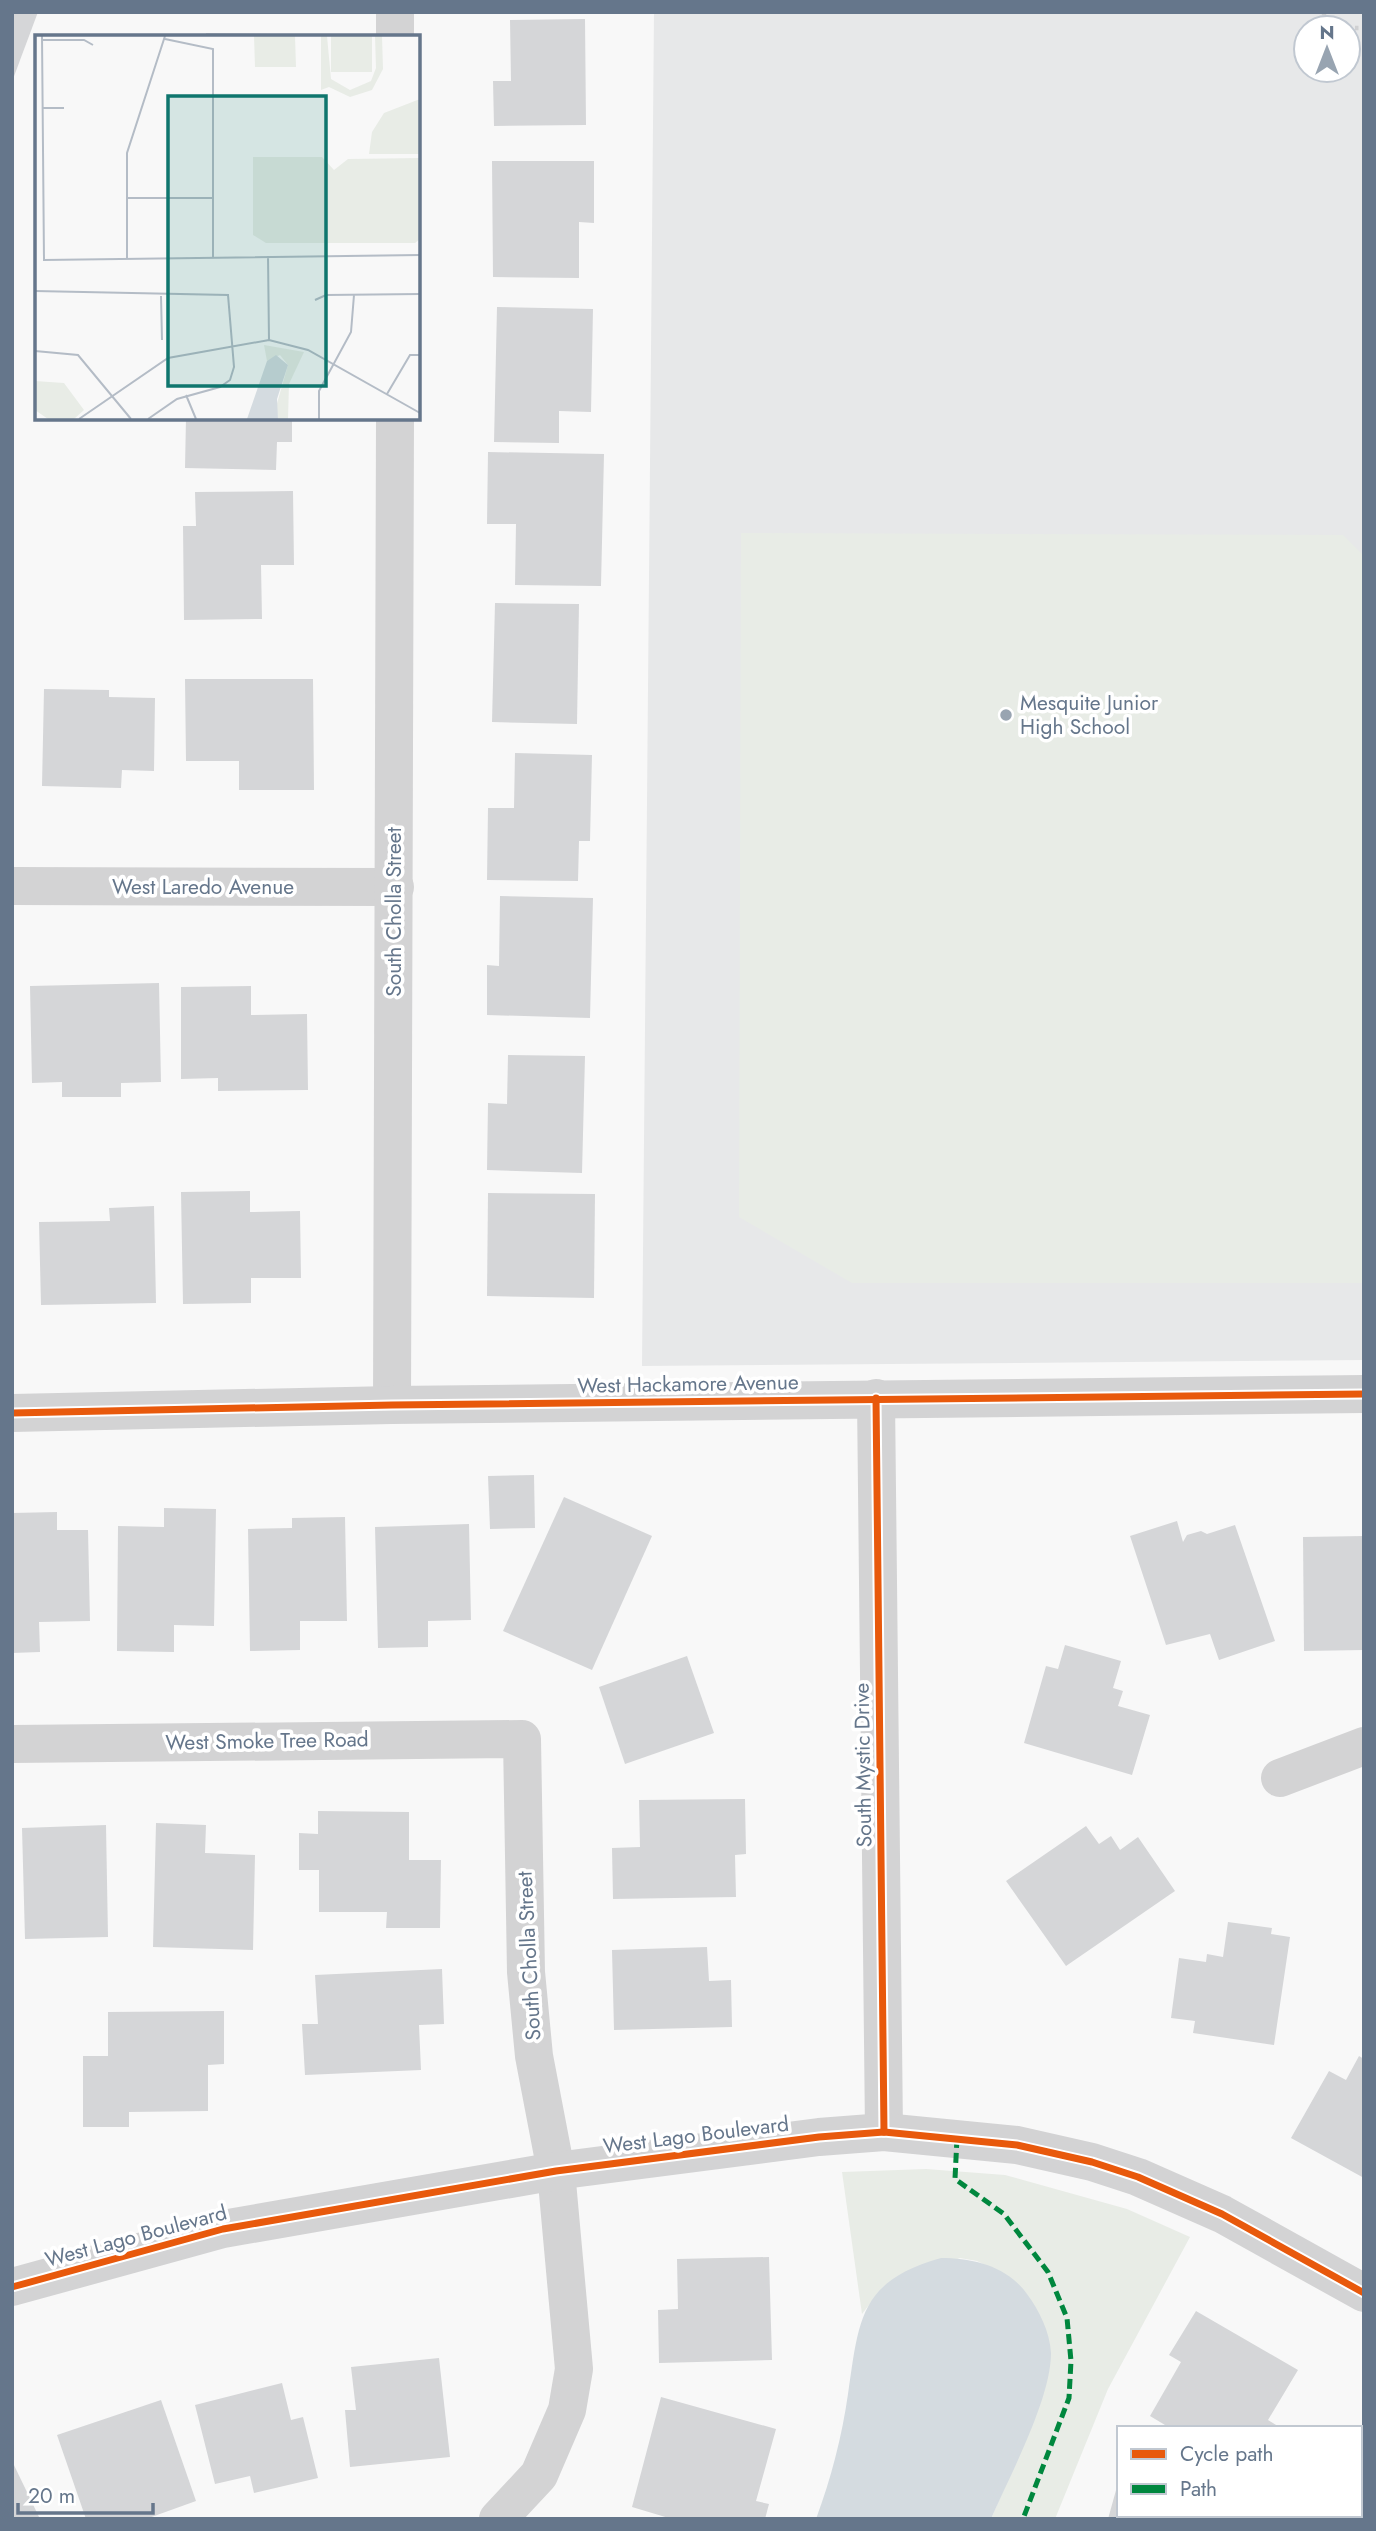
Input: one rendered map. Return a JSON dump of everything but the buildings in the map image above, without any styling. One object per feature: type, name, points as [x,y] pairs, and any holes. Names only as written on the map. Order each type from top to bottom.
[{"type":"street","points":[[395,12],[395,35]]},
{"type":"street","name":"South Cholla Street","points":[[392,1405],[395,420]]},
{"type":"street","name":"West Laredo Avenue","points":[[12,886],[395,887]]},
{"type":"street","name":"West Hackamore Avenue","points":[[12,1413],[876,1398],[1364,1394]]},
{"type":"street","name":"South Mystic Drive","points":[[876,1398],[884,2132]]},
{"type":"street","name":"South Cholla Street","points":[[498,2519],[539,2474],[567,2410],[574,2369],[556,2171],[534,2056],[526,1972],[522,1739]]},
{"type":"street","name":"West Smoke Tree Road","points":[[12,1744],[522,1739]]},
{"type":"street","points":[[1280,1778],[1364,1746]]},
{"type":"street","name":"West Lago Boulevard","points":[[12,2287],[223,2229],[556,2171],[819,2137],[884,2132],[1017,2145],[1092,2162],[1138,2177],[1222,2214],[1364,2293]]},
{"type":"shaded area","name":"Mesquite Junior High School","points":[[654,12],[1364,12],[1364,1360],[642,1366]]},
{"type":"shaded area","points":[[741,533],[1343,535],[1364,556],[1364,1283],[852,1283],[739,1217]]},
{"type":"shaded area","points":[[926,2169],[1005,2175],[1127,2209],[1190,2237],[1108,2389],[1055,2519],[991,2519],[1038,2409],[1011,2278],[977,2261],[960,2258],[883,2287],[862,2314],[842,2172]]},
{"type":"shaded area","points":[[941,2258],[977,2262],[999,2270],[1019,2284],[1036,2307],[1050,2345],[1049,2372],[1037,2414],[991,2519],[816,2519],[835,2457],[846,2410],[856,2345],[868,2307],[878,2292],[893,2279],[914,2267]]},
{"type":"marked path","points":[[957,2138],[955,2179],[1004,2214],[1048,2272],[1067,2318],[1071,2361],[1069,2398],[1023,2519]]},
{"type":"cycle path","points":[[12,1413],[392,1405],[1364,1394]]},
{"type":"cycle path","points":[[876,1398],[884,2132]]},
{"type":"cycle path","points":[[12,2287],[223,2229],[556,2171],[819,2137],[884,2132],[1017,2145],[1092,2162],[1138,2177],[1222,2214],[1364,2293]]},
{"type":"place","name":"Mesquite Junior High School","points":[[1006,715]]}]
